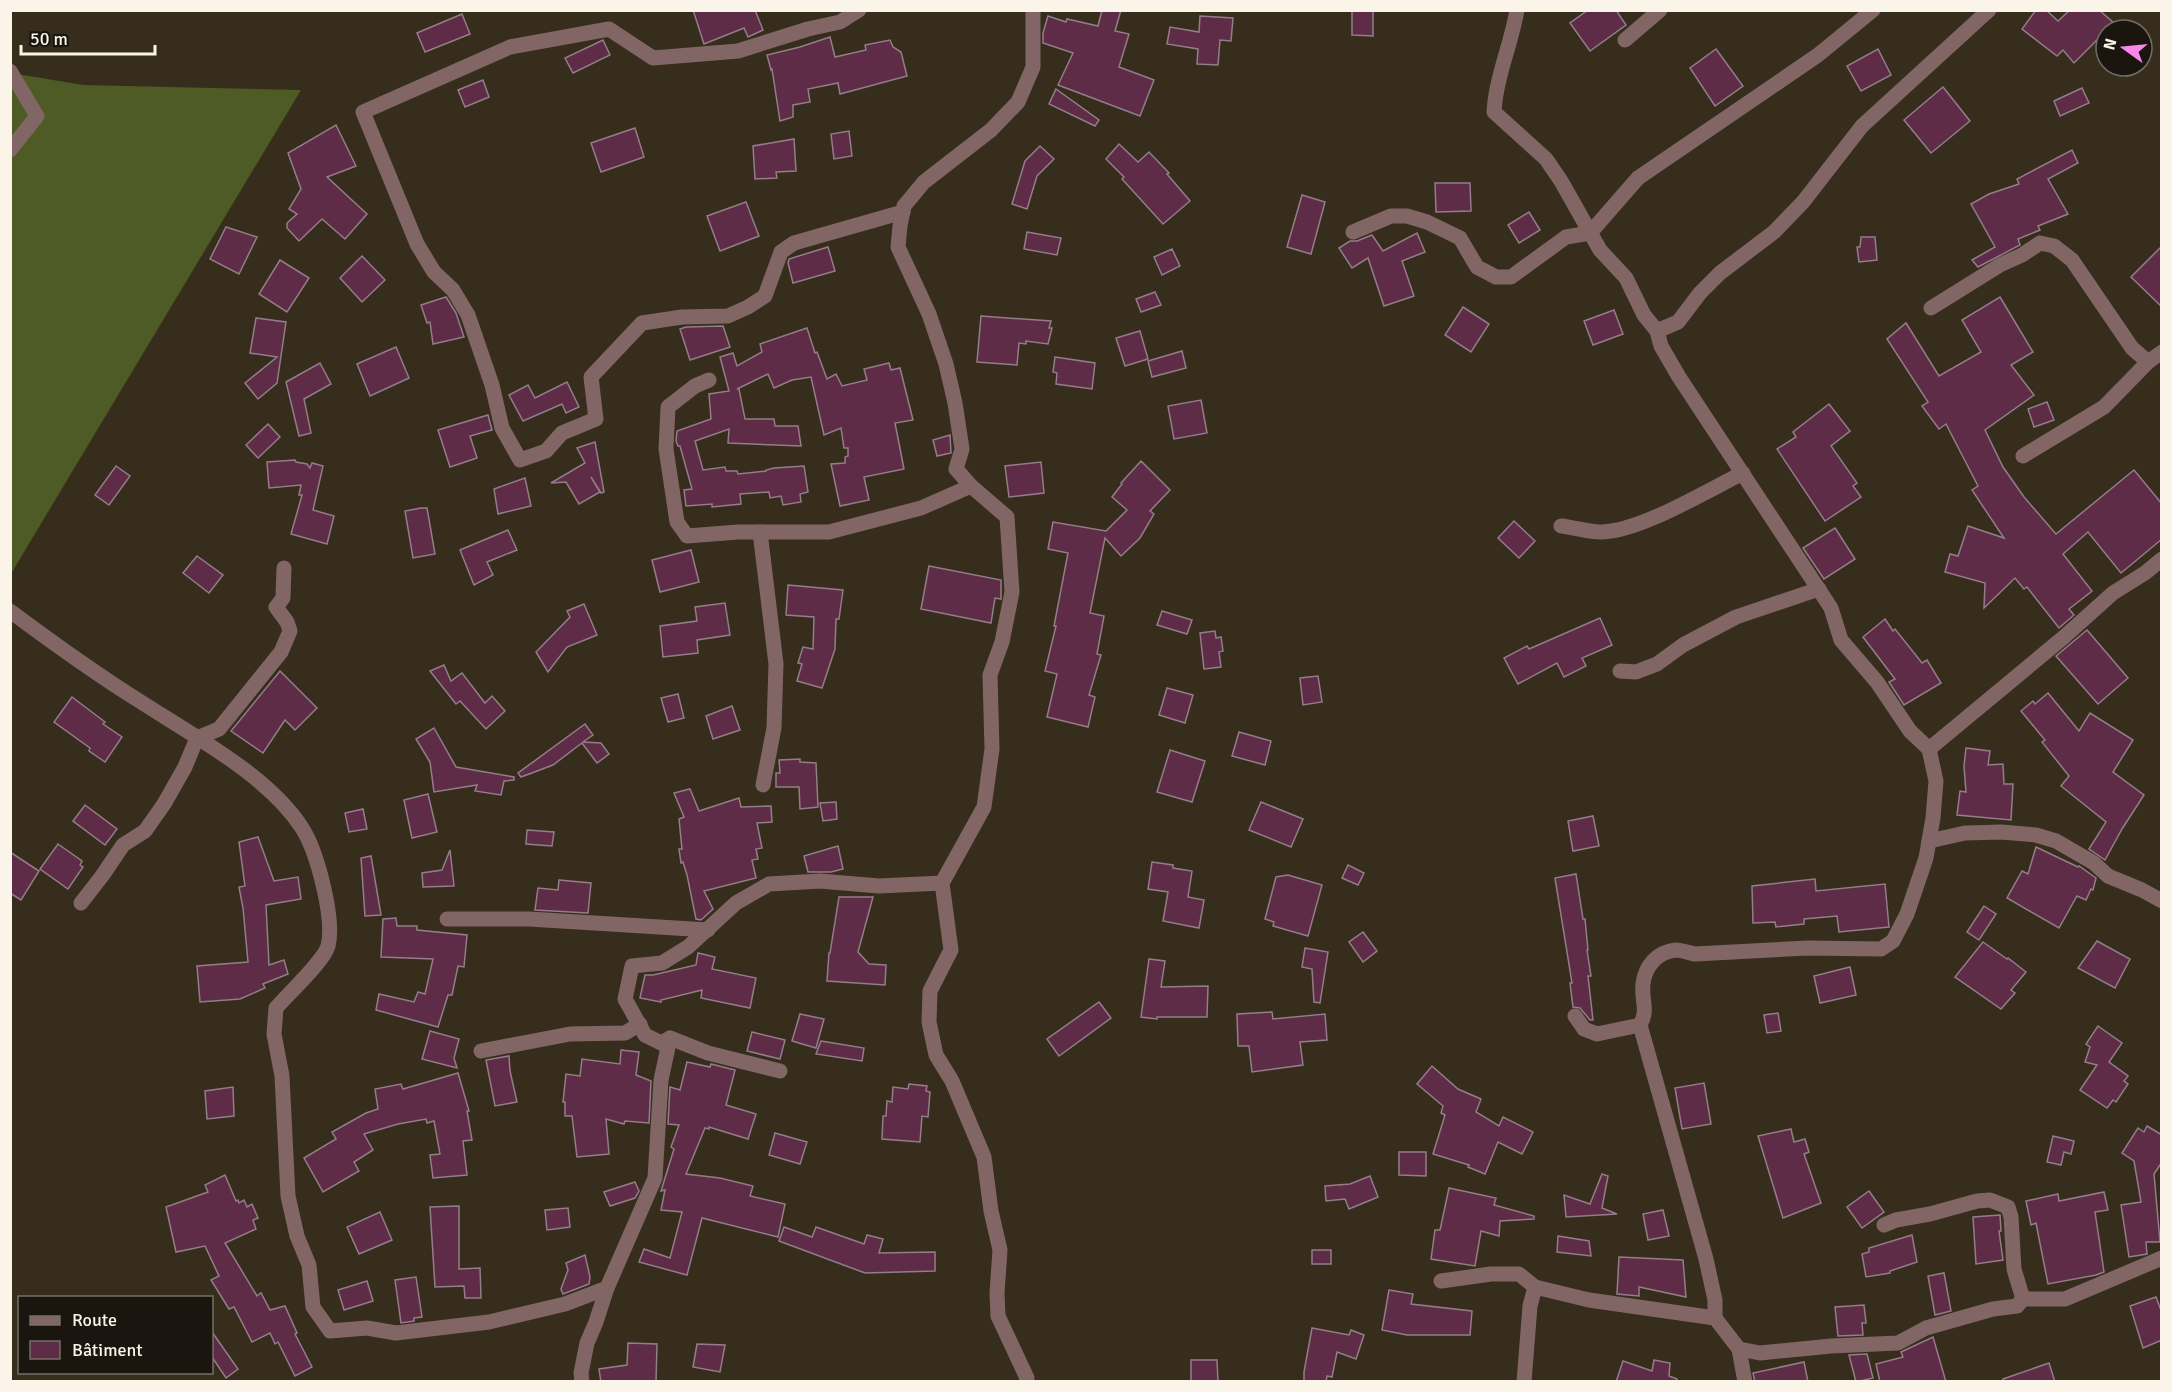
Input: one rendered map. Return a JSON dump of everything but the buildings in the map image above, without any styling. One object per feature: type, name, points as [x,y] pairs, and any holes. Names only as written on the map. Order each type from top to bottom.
[{"type":"street","points":[[858,10],[840,22],[808,29],[738,51],[653,58],[609,29],[510,47],[363,112],[417,244],[435,272],[453,290],[468,315],[492,385],[502,428],[520,460],[546,451],[561,433],[596,419],[591,377],[642,323],[682,317],[728,316],[765,296],[781,252],[794,243],[903,212]]},
{"type":"street","points":[[1030,1380],[999,1316],[997,1293],[1000,1250],[991,1211],[984,1157],[952,1081],[936,1055],[928,1022],[930,991],[951,950],[942,883],[984,807],[992,749],[990,675],[1002,642],[1012,592],[1006,517],[971,486],[956,469],[962,449],[955,402],[946,364],[929,314],[898,247],[904,206],[924,183],[991,130],[1018,102],[1033,67],[1033,10]]},
{"type":"street","points":[[1517,10],[1495,97],[1494,112],[1546,159],[1600,250],[1626,278],[1644,315],[1657,331],[1661,346],[1678,377],[1688,388],[1717,438],[1743,473],[1780,534],[1831,608],[1841,640],[1876,682],[1910,731],[1929,749],[1936,781],[1926,858],[1907,915],[1893,941],[1881,949],[1808,948],[1695,954],[1677,950],[1655,957],[1646,971],[1643,986],[1646,1015],[1640,1025],[1706,1259],[1715,1300],[1715,1318],[1738,1349],[1745,1382]]},
{"type":"street","points":[[1625,40],[1660,10]]},
{"type":"street","points":[[1353,232],[1391,216],[1407,216],[1427,222],[1460,238],[1477,267],[1496,277],[1511,277],[1566,237],[1590,233],[1638,178],[1818,55],[1873,10]]},
{"type":"street","points":[[1657,331],[1678,322],[1700,293],[1720,273],[1774,232],[1803,202],[1862,126],[1989,10]]},
{"type":"street","points":[[10,71],[37,116],[10,150]]},
{"type":"street","points":[[1930,308],[2000,265],[2022,255],[2030,248],[2040,243],[2047,244],[2062,251],[2072,260],[2132,348],[2148,362]]},
{"type":"street","points":[[2022,456],[2104,407],[2148,362],[2162,352]]},
{"type":"street","points":[[709,380],[695,386],[668,407],[666,449],[677,522],[687,536],[760,532],[829,532],[921,508],[971,486]]},
{"type":"street","points":[[1561,526],[1600,532],[1626,529],[1743,473]]},
{"type":"street","points":[[760,532],[776,664],[774,728],[763,785]]},
{"type":"street","points":[[1929,749],[2064,637],[2113,593],[2145,573],[2162,559]]},
{"type":"street","points":[[81,903],[123,844],[145,831],[164,804],[185,767],[197,738],[219,729],[281,652],[290,631],[287,622],[276,607],[284,598],[284,568]]},
{"type":"street","points":[[1620,671],[1635,672],[1658,664],[1683,645],[1736,617],[1819,589]]},
{"type":"street","points":[[10,611],[72,657],[256,779],[284,805],[303,828],[317,864],[330,915],[328,945],[324,956],[276,1008],[274,1034],[282,1076],[288,1196],[297,1236],[309,1265],[313,1307],[330,1331],[367,1328],[396,1333],[489,1322],[565,1304],[607,1288]]},
{"type":"street","points":[[1929,841],[1965,833],[2001,832],[2036,835],[2056,841],[2094,862],[2108,876],[2162,901]]},
{"type":"street","points":[[670,1038],[661,1043],[645,1035],[626,999],[632,966],[662,963],[688,947],[736,903],[769,884],[820,881],[879,886],[942,883]]},
{"type":"street","points":[[447,919],[529,919],[708,930]]},
{"type":"street","points":[[1575,1016],[1584,1029],[1597,1034],[1640,1025]]},
{"type":"street","points":[[481,1051],[570,1034],[625,1033],[640,1024]]},
{"type":"street","points":[[582,1382],[581,1373],[587,1343],[607,1288],[655,1179],[661,1080],[670,1038]]},
{"type":"street","points":[[670,1038],[708,1053],[780,1071]]},
{"type":"street","points":[[1884,1225],[1896,1220],[1930,1214],[1977,1201],[1990,1200],[2008,1207],[2011,1217],[2014,1269],[2023,1299]]},
{"type":"street","points":[[1738,1349],[1760,1353],[1831,1346],[1898,1343],[1926,1328],[1993,1309],[2017,1306],[2023,1299],[2065,1299],[2162,1258]]},
{"type":"street","points":[[1441,1281],[1491,1274],[1519,1274],[1535,1287],[1588,1300],[1715,1318]]},
{"type":"street","points":[[1524,1382],[1530,1306],[1535,1287]]},
{"type":"green space","points":[[11,73],[83,85],[301,90],[12,572],[11,571]]}]
